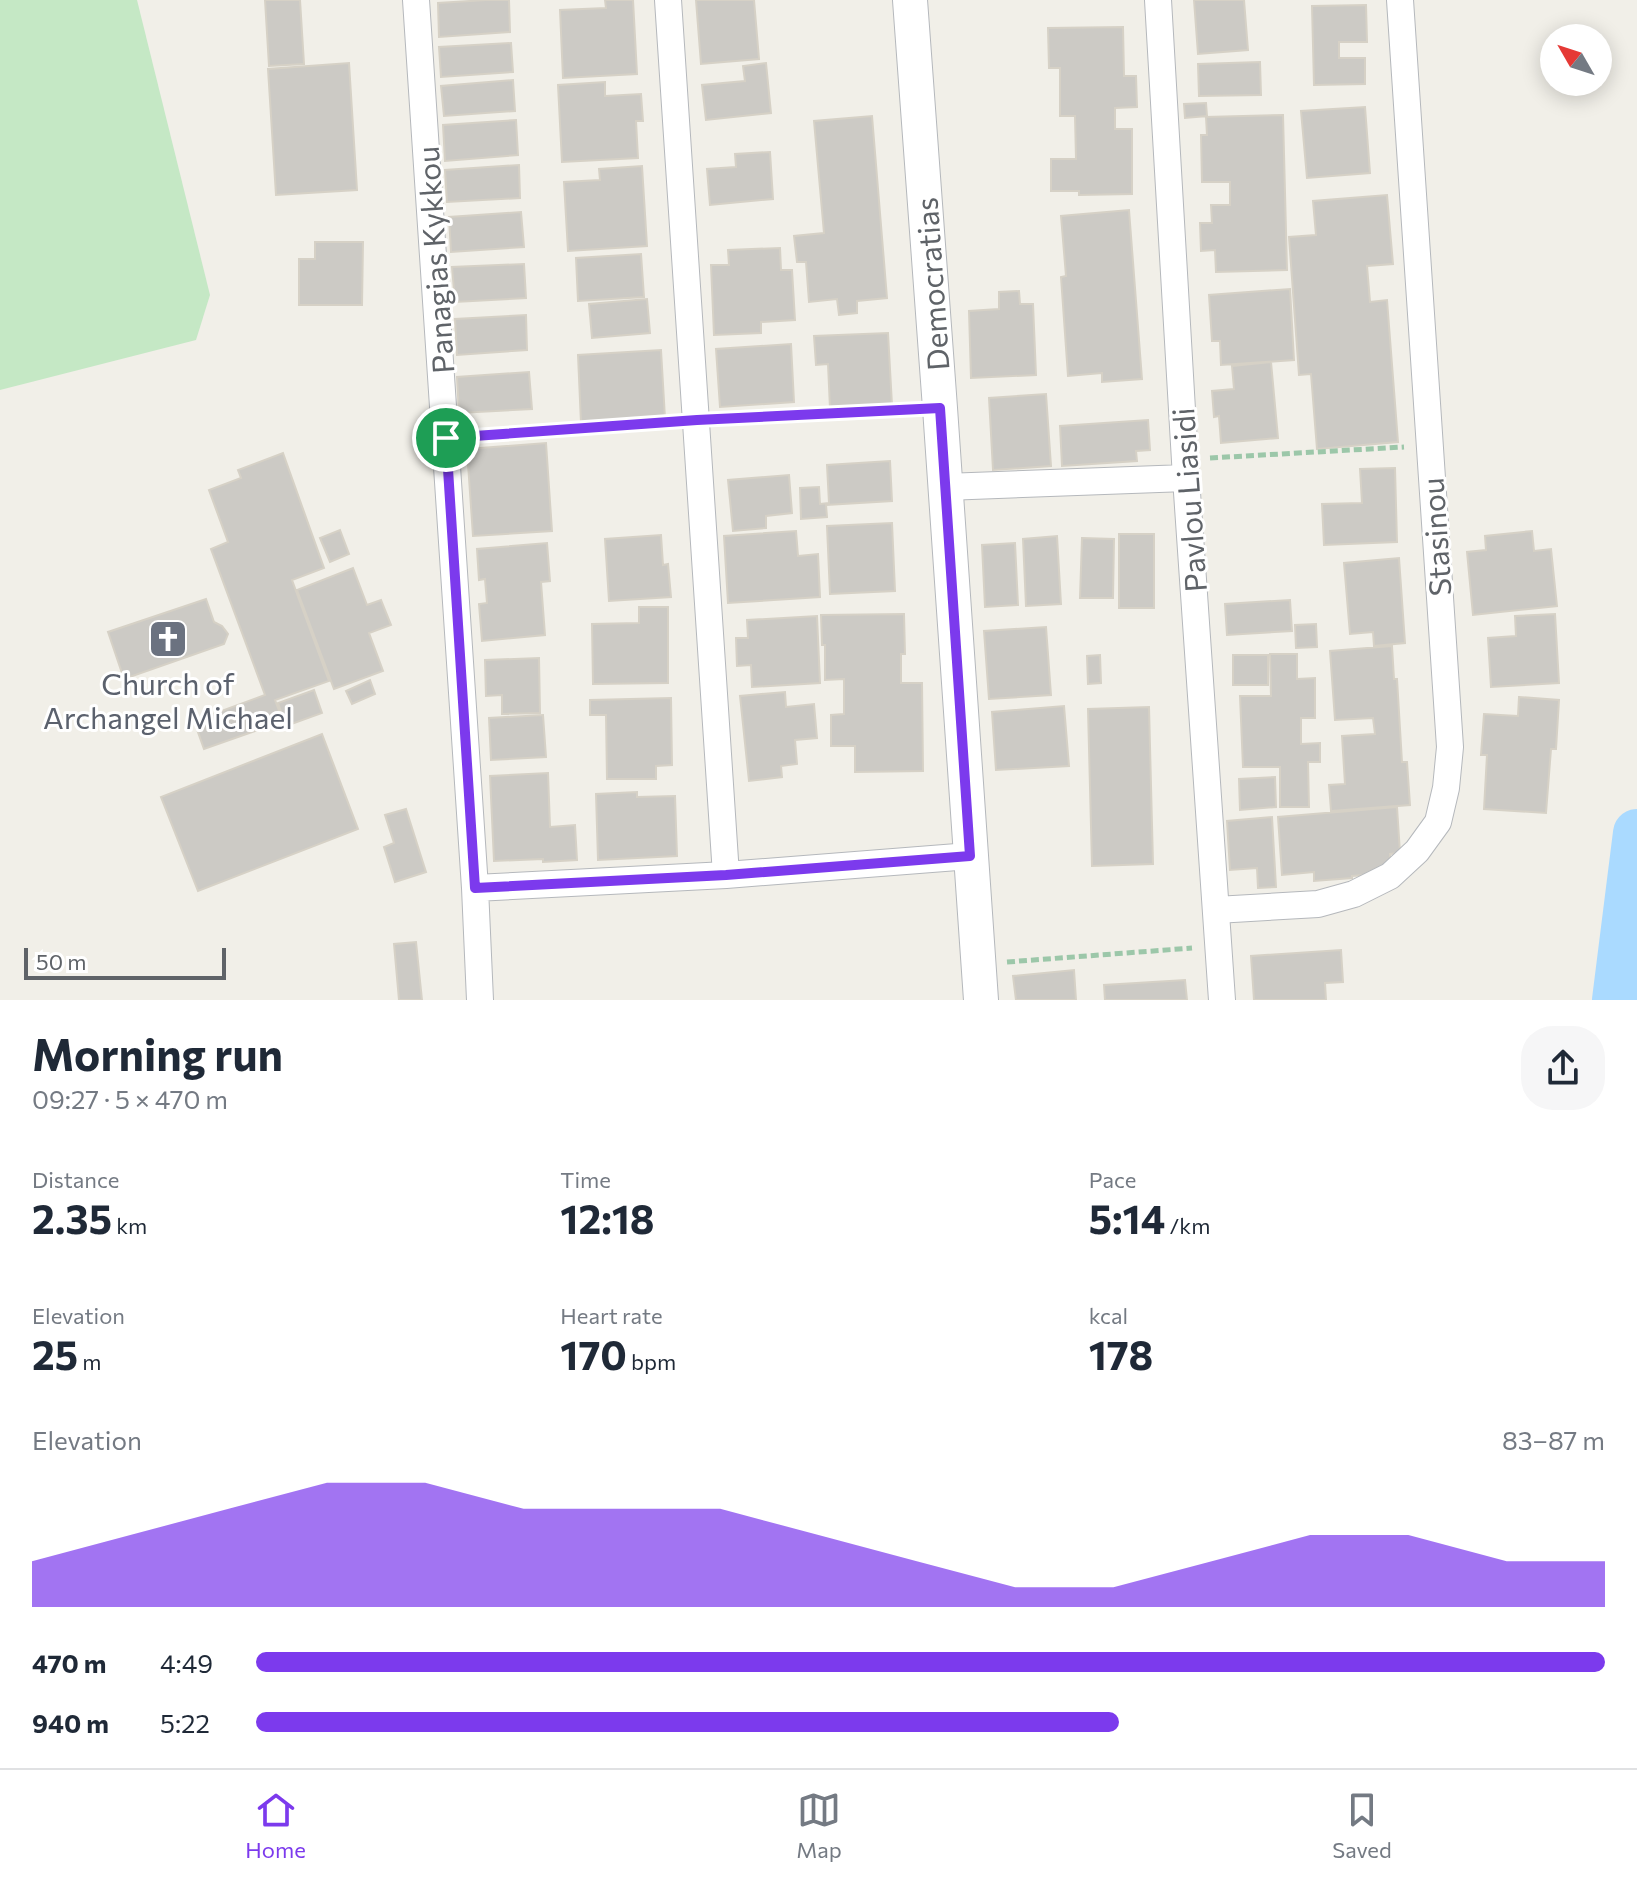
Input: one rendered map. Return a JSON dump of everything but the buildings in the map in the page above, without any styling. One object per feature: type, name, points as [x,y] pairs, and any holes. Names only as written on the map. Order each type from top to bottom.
[{"type":"street","name":"Panagias Kykkou","points":[[416,0],[480,1000]]},
{"type":"street","points":[[668,0],[726,875]]},
{"type":"street","name":"Democratias","points":[[910,0],[981,1000]]},
{"type":"street","name":"Pavlou Liasidi","points":[[1158,0],[1222,1000]]},
{"type":"street","name":"Stasinou","points":[[1216,910],[1318,904],[1354,894],[1390,876],[1417,851],[1438,822],[1446,788],[1450,747],[1400,0]]},
{"type":"street","points":[[945,487],[1186,469]]},
{"type":"street","points":[[475,888],[726,875],[970,856]]},
{"type":"path","points":[[446,438],[697,420],[940,408]]},
{"type":"path","points":[[1186,469],[1429,445]]},
{"type":"path","points":[[978,964],[1219,947]]},
{"type":"green space","points":[[0,0],[137,0],[210,295],[196,340],[0,390]]},
{"type":"waterway","points":[[1616,1000],[1637,833]]},
{"type":"place","name":"Church of Archangel Michael","points":[[168,639]]},
{"type":"route","points":[[940,408],[970,856],[726,875],[475,888],[446,438],[697,420],[940,408]]}]
